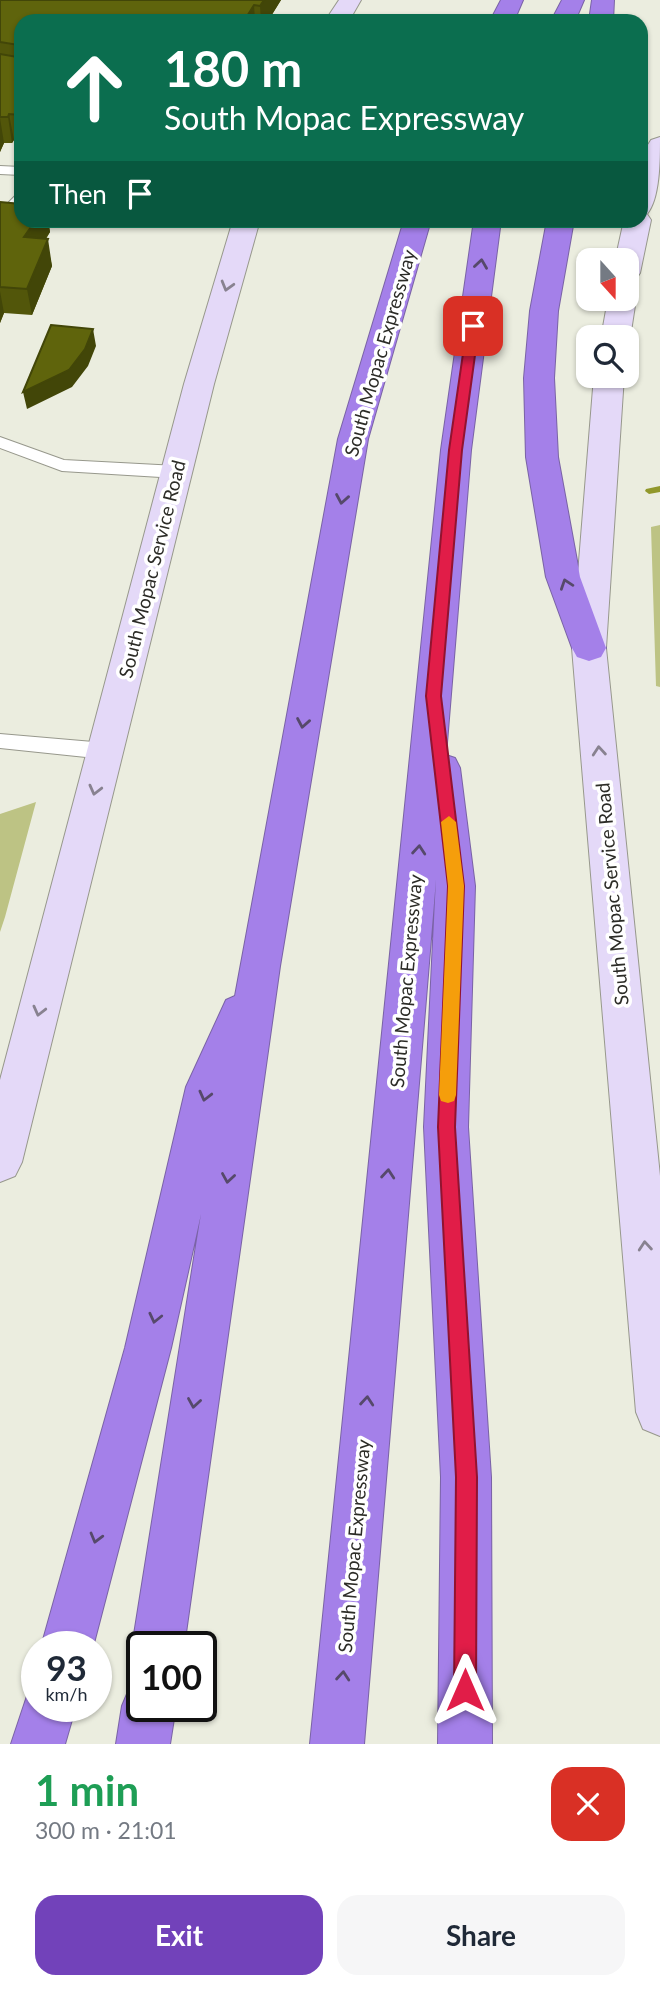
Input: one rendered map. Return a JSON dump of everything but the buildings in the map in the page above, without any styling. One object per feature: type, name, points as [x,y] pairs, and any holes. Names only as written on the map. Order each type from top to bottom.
[{"type":"highway","name":"South Mopac Expressway","points":[[160,1631],[260,965],[353,439],[416,228]]},
{"type":"highway","name":"South Mopac Expressway","points":[[337,1744],[456,450],[487,228]]},
{"type":"highway","points":[[559,228],[544,310],[539,377],[542,457],[563,577],[589,648]]},
{"type":"highway","points":[[433,696],[456,886],[446,1127],[466,1477],[465,1744]]},
{"type":"highway","points":[[70,1631],[148,1349],[207,1087],[260,965]]},
{"type":"highway","points":[[38,1744],[44,1722]]},
{"type":"highway","points":[[143,1744],[146,1722]]},
{"type":"main road","points":[[648,183],[660,145]]},
{"type":"main road","name":"South Mopac Service Road","points":[[0,1162],[206,359],[245,228]]},
{"type":"main road","points":[[632,248],[636,228]]},
{"type":"main road","name":"South Mopac Service Road","points":[[608,388],[589,648],[660,1412]]},
{"type":"lane","points":[[0,215],[7,215],[14,206]]},
{"type":"lane","points":[[0,442],[62,465],[177,472]]},
{"type":"lane","points":[[0,741],[106,751]]},
{"type":"green space","points":[[660,525],[660,687],[656,686],[651,527]]},
{"type":"green space","points":[[36,802],[5,917],[0,932],[0,814]]},
{"type":"waterway","points":[[649,491],[660,489]]},
{"type":"slow traffic","points":[[448,1095],[456,886],[449,822]]},
{"type":"route","points":[[465,1690],[466,1477],[446,1127],[456,886],[433,696],[456,450],[473,326]]}]
